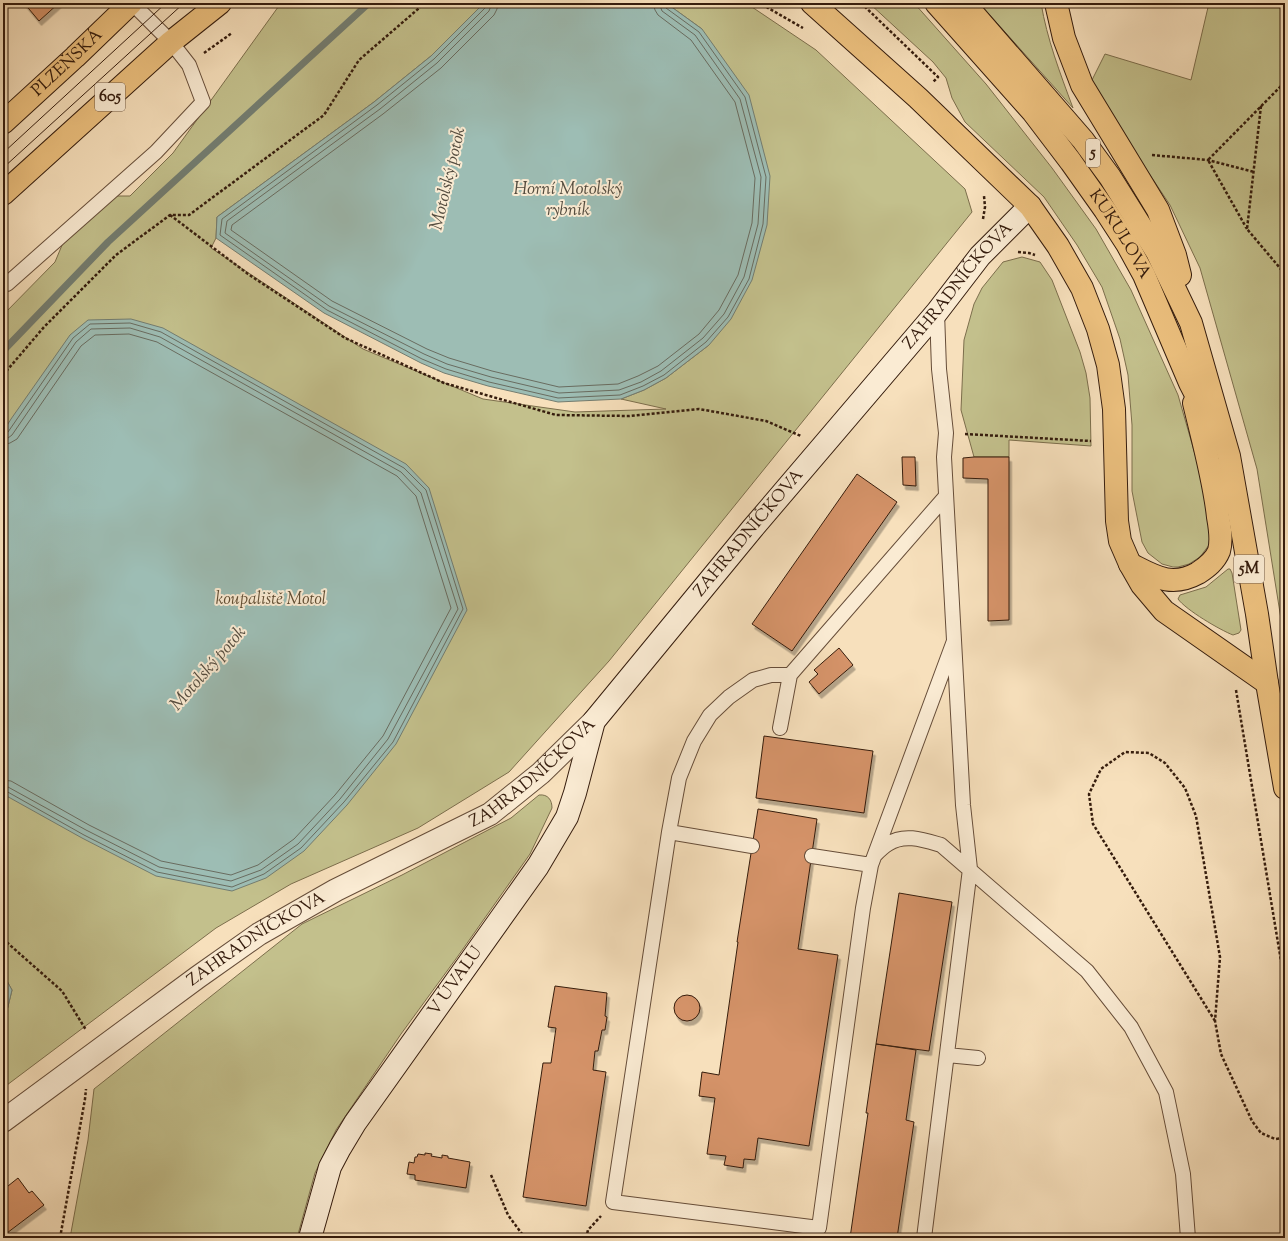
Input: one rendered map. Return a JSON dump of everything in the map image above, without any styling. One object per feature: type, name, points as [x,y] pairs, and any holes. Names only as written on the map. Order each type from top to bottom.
[{"type":"main road","name":"PLZEŇSKÁ","points":[[3,122],[132,3]]},
{"type":"main road","name":"605","points":[[3,194],[172,42],[220,3]]},
{"type":"main road","points":[[812,3],[918,98],[1030,206],[1058,246],[1082,288],[1098,329],[1108,365],[1114,409],[1116,521],[1120,541],[1130,564],[1142,585],[1164,611],[1267,683]]},
{"type":"main road","name":"KUKULOVA","points":[[936,3],[1033,112],[1071,162],[1127,244],[1144,275],[1190,383],[1229,456]]},
{"type":"main road","name":"KUKULOVA","points":[[964,3],[1083,140],[1110,177],[1136,216],[1157,252],[1191,323],[1229,456],[1257,614],[1285,788]]},
{"type":"main road","points":[[1056,3],[1064,38],[1082,85],[1158,210],[1175,255],[1191,323]]},
{"type":"main road","points":[[1130,564],[1159,579],[1182,579],[1195,575],[1206,568],[1215,559],[1219,550],[1221,537],[1217,508],[1190,383]]},
{"type":"street","name":"ZAHRADNÍČKOVA","points":[[3,1121],[259,934],[336,890],[490,814],[541,773],[594,721],[761,517],[937,312],[980,256],[1030,206]]},
{"type":"street","name":"V ÚVALU","points":[[310,1238],[330,1167],[355,1123],[538,866],[558,834],[567,817],[575,794],[594,721]]},
{"type":"lane","points":[[7,284],[156,152],[203,102],[189,65],[172,42],[132,3]]},
{"type":"lane","points":[[924,1238],[970,869],[963,805],[944,456],[946,433],[940,369],[937,312]]},
{"type":"lane","points":[[780,728],[790,674],[946,496]]},
{"type":"lane","points":[[790,674],[772,675],[753,680],[729,697],[710,715],[694,741],[679,778],[668,832],[613,1202],[819,1228],[862,908],[873,860],[954,641]]},
{"type":"lane","points":[[668,832],[752,846]]},
{"type":"lane","points":[[873,860],[888,844],[900,839],[919,838],[941,845],[1088,971],[1131,1027],[1166,1092],[1183,1174],[1188,1238]]},
{"type":"lane","points":[[812,856],[873,860]]},
{"type":"lane","points":[[947,1055],[978,1058]]},
{"type":"path","points":[[3,375],[44,328],[116,255],[170,214],[188,215],[324,115],[359,60],[425,3]]},
{"type":"path","points":[[763,3],[768,8],[809,32]]},
{"type":"path","points":[[202,55],[232,33]]},
{"type":"path","points":[[1208,160],[1285,82]]},
{"type":"path","points":[[1247,229],[1261,106]]},
{"type":"path","points":[[1149,155],[1208,160],[1254,172]]},
{"type":"path","points":[[1208,160],[1247,229],[1285,274]]},
{"type":"path","points":[[979,225],[983,219],[985,207],[984,194]]},
{"type":"path","points":[[170,214],[248,274],[345,338],[444,383],[556,416],[629,416],[698,409],[766,421],[805,438]]},
{"type":"path","points":[[946,433],[1096,441]]},
{"type":"path","points":[[1215,1021],[1093,824],[1089,794],[1101,769],[1125,752],[1149,753],[1165,763],[1185,788],[1196,816],[1220,957],[1215,1021],[1221,1054],[1252,1121],[1261,1133],[1275,1139],[1285,1138]]},
{"type":"path","points":[[3,939],[62,991],[87,1033],[85,1099],[60,1238]]},
{"type":"path","points":[[491,1175],[508,1215],[526,1238]]},
{"type":"path","points":[[586,1238],[588,1230],[613,1202]]},
{"type":"green space","name":"koupaliště Motol","points":[[281,3],[484,3],[431,56],[374,102],[217,217],[216,238],[211,248],[363,349],[483,399],[575,412],[666,409],[621,399],[644,390],[666,378],[709,345],[702,29],[666,3],[746,3],[816,50],[965,189],[972,212],[609,661],[509,772],[418,828],[291,884],[216,928],[3,1088],[3,1027],[12,990],[3,974],[3,315],[55,262],[65,238],[116,196],[130,196],[173,153]]},
{"type":"green space","points":[[869,3],[914,3],[986,84],[1052,168],[1096,229],[1131,290],[1178,395],[1209,503],[1212,521],[1209,545],[1200,557],[1189,564],[1173,567],[1162,564],[1148,553],[1142,542],[1132,491],[1132,425],[1128,375],[1120,339],[1102,287],[1077,245],[1044,197],[965,122],[952,98],[946,78],[933,62]]},
{"type":"green space","points":[[979,3],[1041,3],[1050,43],[1073,108]]},
{"type":"green space","points":[[1209,3],[1285,3],[1285,644],[1257,469],[1200,268],[1170,205],[1114,121],[1092,80],[1105,54],[1191,80]]},
{"type":"green space","points":[[1022,257],[1040,262],[1052,280],[1080,352],[1086,373],[1090,398],[1091,446],[1009,440],[1009,457],[974,457],[961,410],[964,340],[974,304],[982,288],[1003,262]]},
{"type":"green space","points":[[1230,569],[1232,573],[1241,630],[1239,633],[1233,635],[1220,629],[1188,609],[1178,599],[1180,595],[1206,587]]},
{"type":"green space","points":[[539,795],[545,795],[549,798],[552,808],[530,854],[401,1034],[336,1130],[315,1173],[297,1238],[70,1238],[88,1140],[94,1089],[302,924],[402,875],[511,818]]},
{"type":"water","name":"Horní Motolský rybník","points":[[484,3],[666,3],[702,29],[749,95],[770,176],[767,225],[752,280],[731,319],[709,345],[666,378],[644,390],[621,399],[558,402],[488,386],[444,373],[421,363],[324,313],[216,238],[217,217],[374,102],[431,56]]},
{"type":"water","name":"Motolský potok","points":[[131,319],[163,328],[406,464],[429,488],[467,610],[396,744],[347,805],[304,851],[266,878],[232,891],[156,876],[82,838],[3,794],[3,432],[70,335],[88,320]]},
{"type":"water","points":[[3,974],[12,990],[3,1027]]},
{"type":"building","points":[[24,3],[59,3],[39,21]]},
{"type":"building","points":[[902,457],[915,457],[916,486],[903,485]]},
{"type":"building","points":[[1009,457],[1009,620],[988,621],[988,479],[963,478],[963,458]]},
{"type":"building","points":[[857,474],[897,502],[792,651],[752,624]]},
{"type":"building","points":[[839,648],[853,665],[819,694],[809,682],[818,674],[814,670]]},
{"type":"building","points":[[764,736],[873,751],[864,813],[756,798]]},
{"type":"building","points":[[758,809],[817,819],[798,949],[838,955],[809,1146],[758,1138],[755,1160],[744,1159],[743,1168],[724,1165],[726,1156],[707,1154],[715,1098],[699,1096],[702,1072],[719,1075],[737,942]]},
{"type":"building","points":[[899,893],[952,902],[929,1051],[876,1044]]},
{"type":"building","points":[[555,986],[607,993],[605,1016],[607,1017],[605,1030],[602,1030],[598,1051],[595,1051],[593,1070],[606,1072],[586,1206],[523,1197],[543,1063],[551,1063],[556,1028],[548,1027]]},
{"type":"building","points":[[687,995],[697,998],[700,1008],[697,1018],[687,1021],[677,1018],[674,1008],[677,998]]},
{"type":"building","points":[[876,1044],[916,1050],[906,1120],[914,1122],[897,1238],[850,1238],[868,1113],[866,1113]]},
{"type":"building","points":[[425,1153],[432,1154],[431,1156],[442,1158],[442,1155],[448,1156],[448,1158],[470,1162],[466,1188],[415,1180],[415,1175],[407,1174],[409,1162],[414,1163],[415,1157],[417,1157],[418,1154],[425,1155]]},
{"type":"building","points":[[18,1178],[29,1193],[32,1191],[44,1205],[3,1236],[3,1190]]},
{"type":"building","points":[[980,1235],[1001,1238],[980,1238]]},
{"type":"waterway","points":[[3,351],[108,242],[369,3]]},
{"type":"tram line","points":[[3,153],[166,3]]},
{"type":"tram line","points":[[3,168],[184,3]]}]
